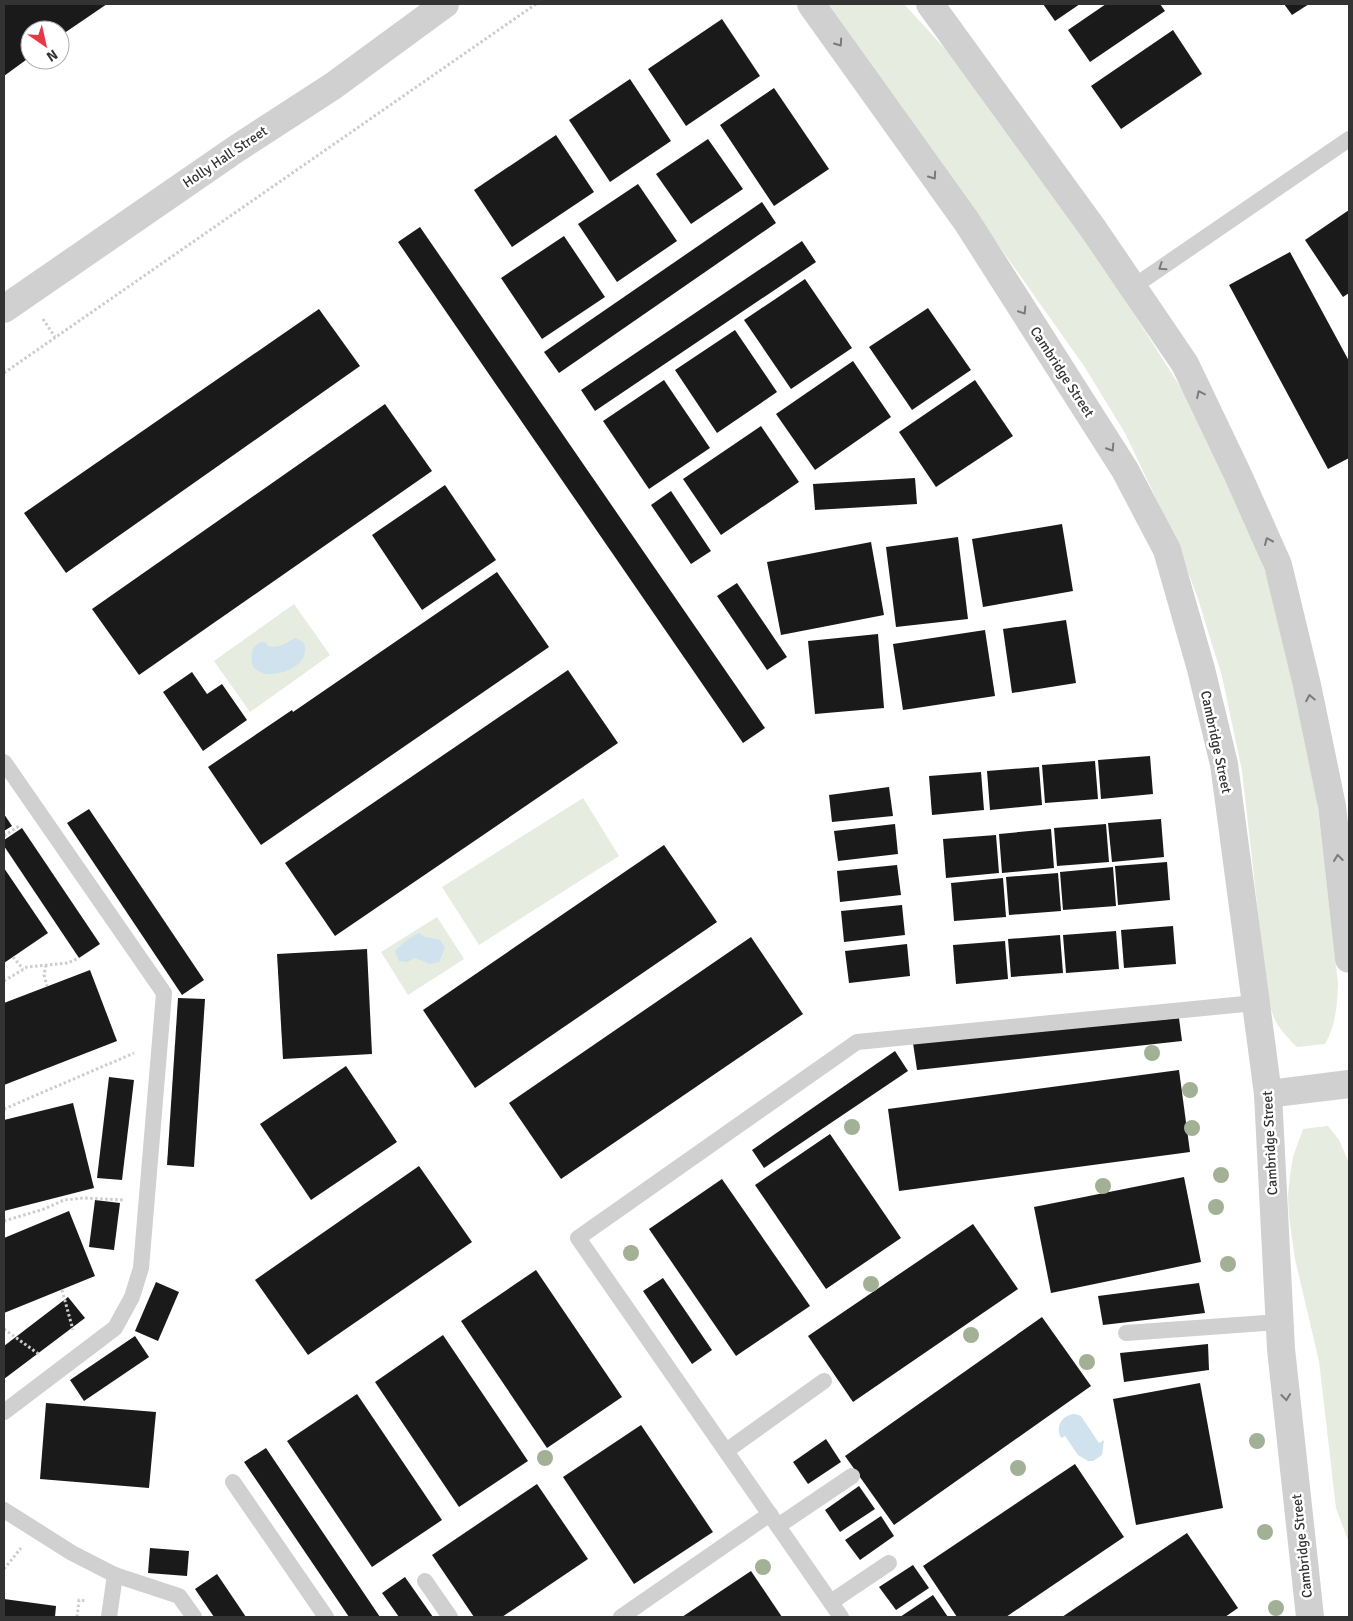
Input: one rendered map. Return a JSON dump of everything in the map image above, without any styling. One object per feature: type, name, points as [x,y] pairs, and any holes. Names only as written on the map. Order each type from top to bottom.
[{"type":"street","name":"Holly Hall Street","points":[[4,309],[236,149],[333,86],[445,4]]},
{"type":"street","name":"Cambridge Street","points":[[811,4],[966,222],[1125,470],[1167,550],[1201,669],[1224,764],[1268,1094],[1281,1349],[1310,1617]]},
{"type":"street","points":[[930,4],[1082,214],[1185,364],[1278,565],[1307,685],[1332,806],[1349,958]]},
{"type":"street","points":[[1268,1094],[1349,1084]]},
{"type":"lane","points":[[1133,287],[1349,139]]},
{"type":"lane","points":[[4,762],[164,993],[141,1268],[132,1297],[115,1328],[4,1412]]},
{"type":"lane","points":[[841,1617],[578,1238],[857,1042],[1255,1003]]},
{"type":"lane","points":[[1126,1333],[1280,1322]]},
{"type":"lane","points":[[726,1451],[824,1381]]},
{"type":"lane","points":[[621,1617],[774,1520],[852,1476]]},
{"type":"lane","points":[[234,1482],[326,1617]]},
{"type":"lane","points":[[4,1510],[72,1554],[115,1575],[179,1596],[194,1617]]},
{"type":"lane","points":[[830,1602],[889,1563]]},
{"type":"lane","points":[[109,1617],[115,1575]]},
{"type":"lane","points":[[425,1581],[450,1617]]},
{"type":"path","points":[[4,373],[536,4]]},
{"type":"path","points":[[4,836],[19,826]]},
{"type":"path","points":[[13,957],[23,969]]},
{"type":"path","points":[[4,980],[27,967],[68,963],[79,958]]},
{"type":"path","points":[[46,965],[44,975],[47,986]]},
{"type":"path","points":[[4,1108],[160,1042]]},
{"type":"path","points":[[4,1221],[44,1209],[64,1200],[84,1198],[147,1202]]},
{"type":"path","points":[[62,1290],[80,1355]]},
{"type":"path","points":[[4,1329],[60,1370]]},
{"type":"shaded area","points":[[828,4],[904,4],[948,52],[1088,243],[1186,396],[1204,433],[1255,546],[1275,597],[1314,773],[1338,984],[1334,1022],[1325,1044],[1297,1047],[1278,1026],[1268,1000],[1242,771],[1222,676],[1198,599],[1179,547],[1125,433],[1084,366]]},
{"type":"shaded area","points":[[294,604],[330,655],[250,712],[214,661]]},
{"type":"shaded area","points":[[583,798],[619,856],[479,945],[442,887]]},
{"type":"shaded area","points":[[437,917],[464,959],[408,995],[381,952]]},
{"type":"shaded area","points":[[1328,1126],[1339,1140],[1349,1163],[1349,1543],[1336,1508],[1319,1361],[1295,1259],[1289,1217],[1288,1195],[1293,1157],[1303,1129]]},
{"type":"water","points":[[295,638],[302,641],[305,646],[305,654],[298,664],[286,671],[273,674],[260,672],[253,667],[252,654],[257,644],[265,642],[268,646],[276,647]]},
{"type":"water","points":[[419,933],[425,937],[440,940],[445,948],[439,962],[430,964],[415,958],[407,962],[399,961],[395,951],[406,940]]},
{"type":"water","points":[[1075,1414],[1081,1416],[1099,1443],[1104,1440],[1102,1455],[1093,1461],[1088,1461],[1078,1455],[1065,1436],[1061,1438],[1059,1434],[1059,1425],[1063,1419],[1066,1416]]},
{"type":"building","points":[[4,4],[107,4],[70,29],[70,20],[20,20],[20,64],[4,76]]},
{"type":"building","points":[[1043,4],[1080,4],[1055,21]]},
{"type":"building","points":[[1106,4],[1160,4],[1165,11],[1090,62],[1068,30]]},
{"type":"building","points":[[1284,4],[1309,4],[1292,15]]},
{"type":"building","points":[[722,19],[760,76],[686,126],[648,69]]},
{"type":"building","points":[[1173,30],[1202,74],[1121,129],[1091,86]]},
{"type":"building","points":[[630,79],[671,141],[610,182],[569,120]]},
{"type":"building","points":[[774,88],[829,169],[774,206],[720,125]]},
{"type":"building","points":[[556,135],[594,192],[512,247],[474,190]]},
{"type":"building","points":[[708,139],[743,189],[691,224],[656,174]]},
{"type":"building","points":[[638,184],[677,241],[617,282],[578,224]]},
{"type":"building","points":[[762,202],[776,223],[559,373],[544,352]]},
{"type":"building","points":[[1349,210],[1349,293],[1343,297],[1305,240]]},
{"type":"building","points":[[420,227],[765,728],[743,743],[398,242]]},
{"type":"building","points":[[564,236],[605,297],[542,339],[501,278]]},
{"type":"building","points":[[802,241],[816,262],[595,411],[581,390]]},
{"type":"building","points":[[1290,252],[1349,361],[1349,458],[1328,469],[1229,285]]},
{"type":"building","points":[[805,279],[852,348],[791,389],[744,320]]},
{"type":"building","points":[[928,308],[971,370],[912,410],[869,347]]},
{"type":"building","points":[[319,309],[360,366],[66,573],[24,513]]},
{"type":"building","points":[[735,330],[777,392],[717,433],[675,370]]},
{"type":"building","points":[[853,361],[891,417],[815,470],[776,414]]},
{"type":"building","points":[[664,380],[710,448],[649,489],[603,421]]},
{"type":"building","points":[[975,380],[1013,436],[936,487],[899,432]]},
{"type":"building","points":[[385,404],[432,471],[139,675],[92,609]]},
{"type":"building","points":[[761,426],[799,482],[721,535],[683,479]]},
{"type":"building","points":[[915,478],[917,504],[815,510],[813,484]]},
{"type":"building","points":[[445,485],[496,560],[422,610],[372,535]]},
{"type":"building","points":[[671,491],[711,551],[691,564],[651,505]]},
{"type":"building","points":[[1062,524],[1073,591],[983,607],[972,539]]},
{"type":"building","points":[[958,537],[968,619],[896,627],[886,547]]},
{"type":"building","points":[[871,542],[884,615],[781,635],[767,562]]},
{"type":"building","points":[[497,572],[549,647],[261,845],[208,767],[292,710],[293,712]]},
{"type":"building","points":[[737,583],[787,657],[767,670],[717,596]]},
{"type":"building","points":[[1066,620],[1076,683],[1012,693],[1003,629]]},
{"type":"building","points":[[985,630],[995,696],[903,710],[893,644]]},
{"type":"building","points":[[878,634],[884,708],[815,714],[808,641]]},
{"type":"building","points":[[568,670],[618,743],[335,936],[285,863]]},
{"type":"building","points":[[192,672],[207,694],[222,684],[247,720],[203,751],[163,692]]},
{"type":"building","points":[[1150,756],[1153,794],[1101,799],[1098,760]]},
{"type":"building","points":[[1095,761],[1098,799],[1045,803],[1042,765]]},
{"type":"building","points":[[1039,767],[1042,805],[990,810],[987,771]]},
{"type":"building","points":[[981,772],[984,810],[932,815],[929,776]]},
{"type":"building","points":[[889,787],[893,816],[832,822],[829,795]]},
{"type":"building","points":[[89,809],[204,980],[182,995],[67,823]]},
{"type":"building","points":[[4,814],[12,826],[4,831]]},
{"type":"building","points":[[1161,819],[1164,857],[1112,862],[1108,823]]},
{"type":"building","points":[[895,824],[898,854],[838,861],[834,831]]},
{"type":"building","points":[[1106,824],[1109,862],[1057,866],[1054,828]]},
{"type":"building","points":[[22,828],[100,944],[79,958],[4,846],[4,840]]},
{"type":"building","points":[[1051,829],[1054,868],[1002,873],[999,834]]},
{"type":"building","points":[[996,835],[999,873],[946,878],[943,839]]},
{"type":"building","points":[[664,845],[717,922],[475,1088],[423,1010]]},
{"type":"building","points":[[1167,862],[1170,900],[1118,905],[1115,866]]},
{"type":"building","points":[[897,865],[901,895],[840,902],[837,871]]},
{"type":"building","points":[[1113,867],[1116,906],[1063,910],[1060,872]]},
{"type":"building","points":[[4,868],[48,933],[4,963]]},
{"type":"building","points":[[1058,873],[1061,911],[1009,915],[1006,877]]},
{"type":"building","points":[[1003,878],[1006,917],[954,921],[951,883]]},
{"type":"building","points":[[902,905],[905,935],[844,942],[841,911]]},
{"type":"building","points":[[1173,926],[1176,964],[1124,968],[1121,930]]},
{"type":"building","points":[[1116,931],[1119,969],[1066,973],[1063,935]]},
{"type":"building","points":[[1060,935],[1063,973],[1011,977],[1008,939]]},
{"type":"building","points":[[751,937],[803,1014],[561,1179],[509,1103]]},
{"type":"building","points":[[1005,941],[1008,979],[956,984],[953,945]]},
{"type":"building","points":[[907,944],[910,976],[849,983],[845,951]]},
{"type":"building","points":[[367,949],[372,1054],[283,1059],[277,954]]},
{"type":"building","points":[[90,970],[117,1041],[4,1085],[4,1003]]},
{"type":"building","points":[[178,998],[205,999],[194,1167],[167,1165]]},
{"type":"building","points":[[1179,1018],[1182,1041],[917,1070],[913,1043]]},
{"type":"building","points":[[895,1051],[908,1071],[764,1168],[752,1150]]},
{"type":"building","points":[[346,1066],[397,1142],[311,1200],[260,1124]]},
{"type":"building","points":[[1179,1070],[1190,1152],[899,1191],[888,1109]]},
{"type":"building","points":[[109,1077],[134,1080],[122,1180],[97,1178]]},
{"type":"building","points":[[73,1103],[94,1188],[4,1211],[4,1120]]},
{"type":"building","points":[[830,1134],[901,1238],[826,1289],[755,1185]]},
{"type":"building","points":[[419,1166],[472,1242],[308,1355],[255,1280]]},
{"type":"building","points":[[1184,1177],[1201,1262],[1051,1293],[1034,1207]]},
{"type":"building","points":[[722,1179],[810,1306],[736,1356],[649,1229]]},
{"type":"building","points":[[95,1200],[120,1203],[114,1250],[89,1247]]},
{"type":"building","points":[[69,1211],[95,1276],[4,1313],[4,1238]]},
{"type":"building","points":[[973,1224],[1018,1289],[853,1402],[808,1336]]},
{"type":"building","points":[[536,1270],[622,1397],[547,1448],[461,1321]]},
{"type":"building","points":[[663,1278],[712,1350],[692,1364],[643,1291]]},
{"type":"building","points":[[156,1282],[179,1292],[158,1341],[135,1331]]},
{"type":"building","points":[[1199,1283],[1205,1313],[1103,1325],[1098,1296]]},
{"type":"building","points":[[68,1297],[85,1318],[4,1379],[4,1346]]},
{"type":"building","points":[[1042,1317],[1091,1386],[894,1525],[845,1456]]},
{"type":"building","points":[[443,1335],[528,1461],[459,1507],[375,1382]]},
{"type":"building","points":[[135,1336],[149,1357],[84,1401],[70,1380]]},
{"type":"building","points":[[1208,1344],[1209,1370],[1124,1382],[1120,1353]]},
{"type":"building","points":[[1200,1383],[1223,1508],[1136,1525],[1113,1399]]},
{"type":"building","points":[[357,1394],[442,1520],[372,1567],[287,1441]]},
{"type":"building","points":[[46,1403],[156,1412],[149,1488],[40,1479]]},
{"type":"building","points":[[641,1425],[713,1532],[634,1584],[563,1477]]},
{"type":"building","points":[[826,1439],[841,1462],[808,1484],[793,1462]]},
{"type":"building","points":[[266,1448],[380,1617],[349,1617],[244,1462]]},
{"type":"building","points":[[1075,1464],[1124,1537],[1006,1617],[957,1617],[923,1566]]},
{"type":"building","points":[[537,1484],[588,1559],[502,1617],[474,1617],[432,1555]]},
{"type":"building","points":[[859,1486],[875,1509],[840,1532],[825,1510]]},
{"type":"building","points":[[881,1516],[894,1536],[860,1560],[845,1540]]},
{"type":"building","points":[[1187,1533],[1238,1608],[1225,1617],[1062,1617]]},
{"type":"building","points":[[150,1548],[189,1551],[187,1576],[148,1573]]},
{"type":"building","points":[[913,1565],[929,1588],[896,1610],[879,1587]]},
{"type":"building","points":[[751,1571],[782,1617],[682,1617]]},
{"type":"building","points":[[217,1574],[246,1617],[214,1617],[195,1589]]},
{"type":"building","points":[[405,1577],[433,1617],[399,1617],[382,1593]]},
{"type":"building","points":[[933,1595],[948,1617],[900,1617]]},
{"type":"building","points":[[4,1599],[56,1606],[55,1617],[4,1617]]}]
